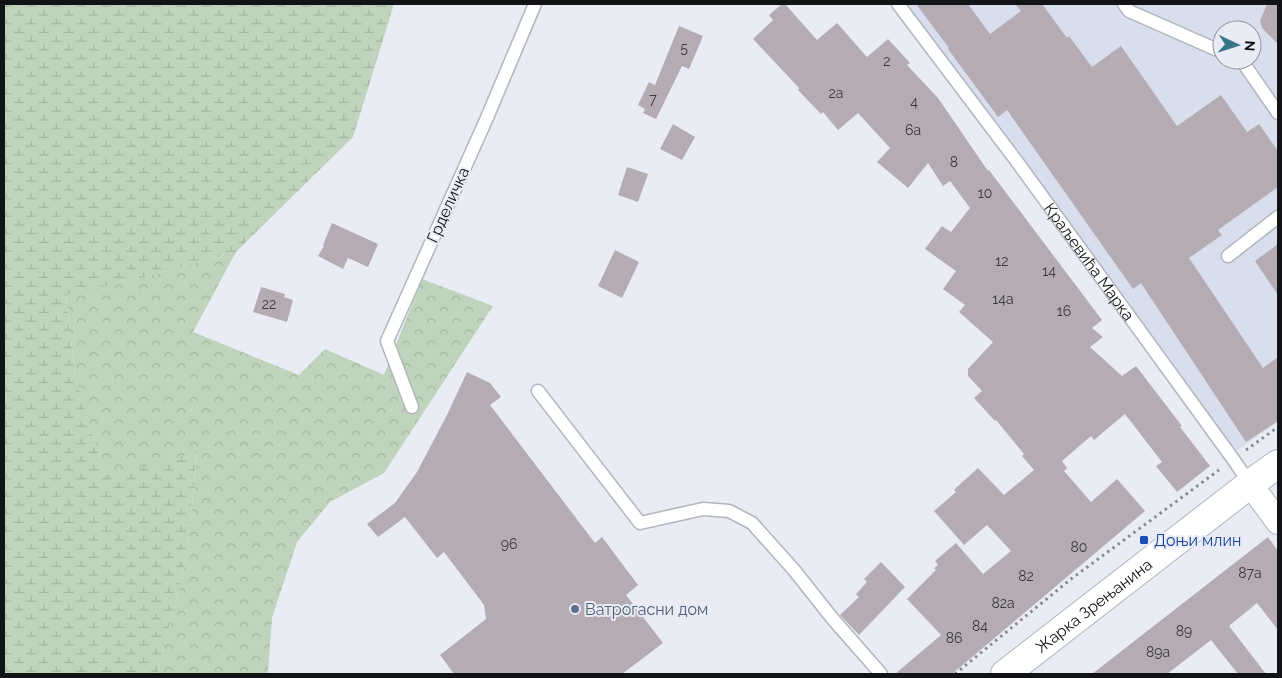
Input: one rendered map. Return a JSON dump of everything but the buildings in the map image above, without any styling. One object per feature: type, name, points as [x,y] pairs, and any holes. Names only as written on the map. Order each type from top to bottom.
[{"type":"street","name":"Жарка Зрењанина","points":[[1005,674],[1278,464]]},
{"type":"street","name":"Краљевића Марка","points":[[1250,484],[1278,522]]},
{"type":"lane","name":"Грделичка","points":[[412,407],[387,341],[486,120],[535,4]]},
{"type":"lane","name":"Краљевића Марка","points":[[898,4],[1018,163],[1250,484]]},
{"type":"lane","points":[[1124,4],[1130,12],[1212,48]]},
{"type":"lane","points":[[1248,70],[1278,113]]},
{"type":"lane","points":[[1228,256],[1278,217]]},
{"type":"lane","points":[[538,391],[640,523],[703,508],[729,511],[752,523],[881,674]]},
{"type":"path","points":[[955,674],[1071,579],[1278,427]]},
{"type":"shaded area","points":[[905,4],[1278,4],[1278,422],[1235,452]]},
{"type":"green space","points":[[4,4],[394,4],[353,137],[236,252],[146,277],[66,295],[75,376],[106,478],[197,452],[187,556],[157,674],[4,674]]},
{"type":"green space","points":[[236,252],[193,332],[299,375],[325,349],[384,375],[422,279],[493,306],[384,473],[330,502],[297,542],[272,618],[268,674],[157,674],[187,556],[197,453],[106,479],[75,376],[66,294],[146,277]]},
{"type":"place","name":"Доњи млин","points":[[1144,540]]},
{"type":"place","name":"Ватрогасни дом","points":[[575,609]]}]
